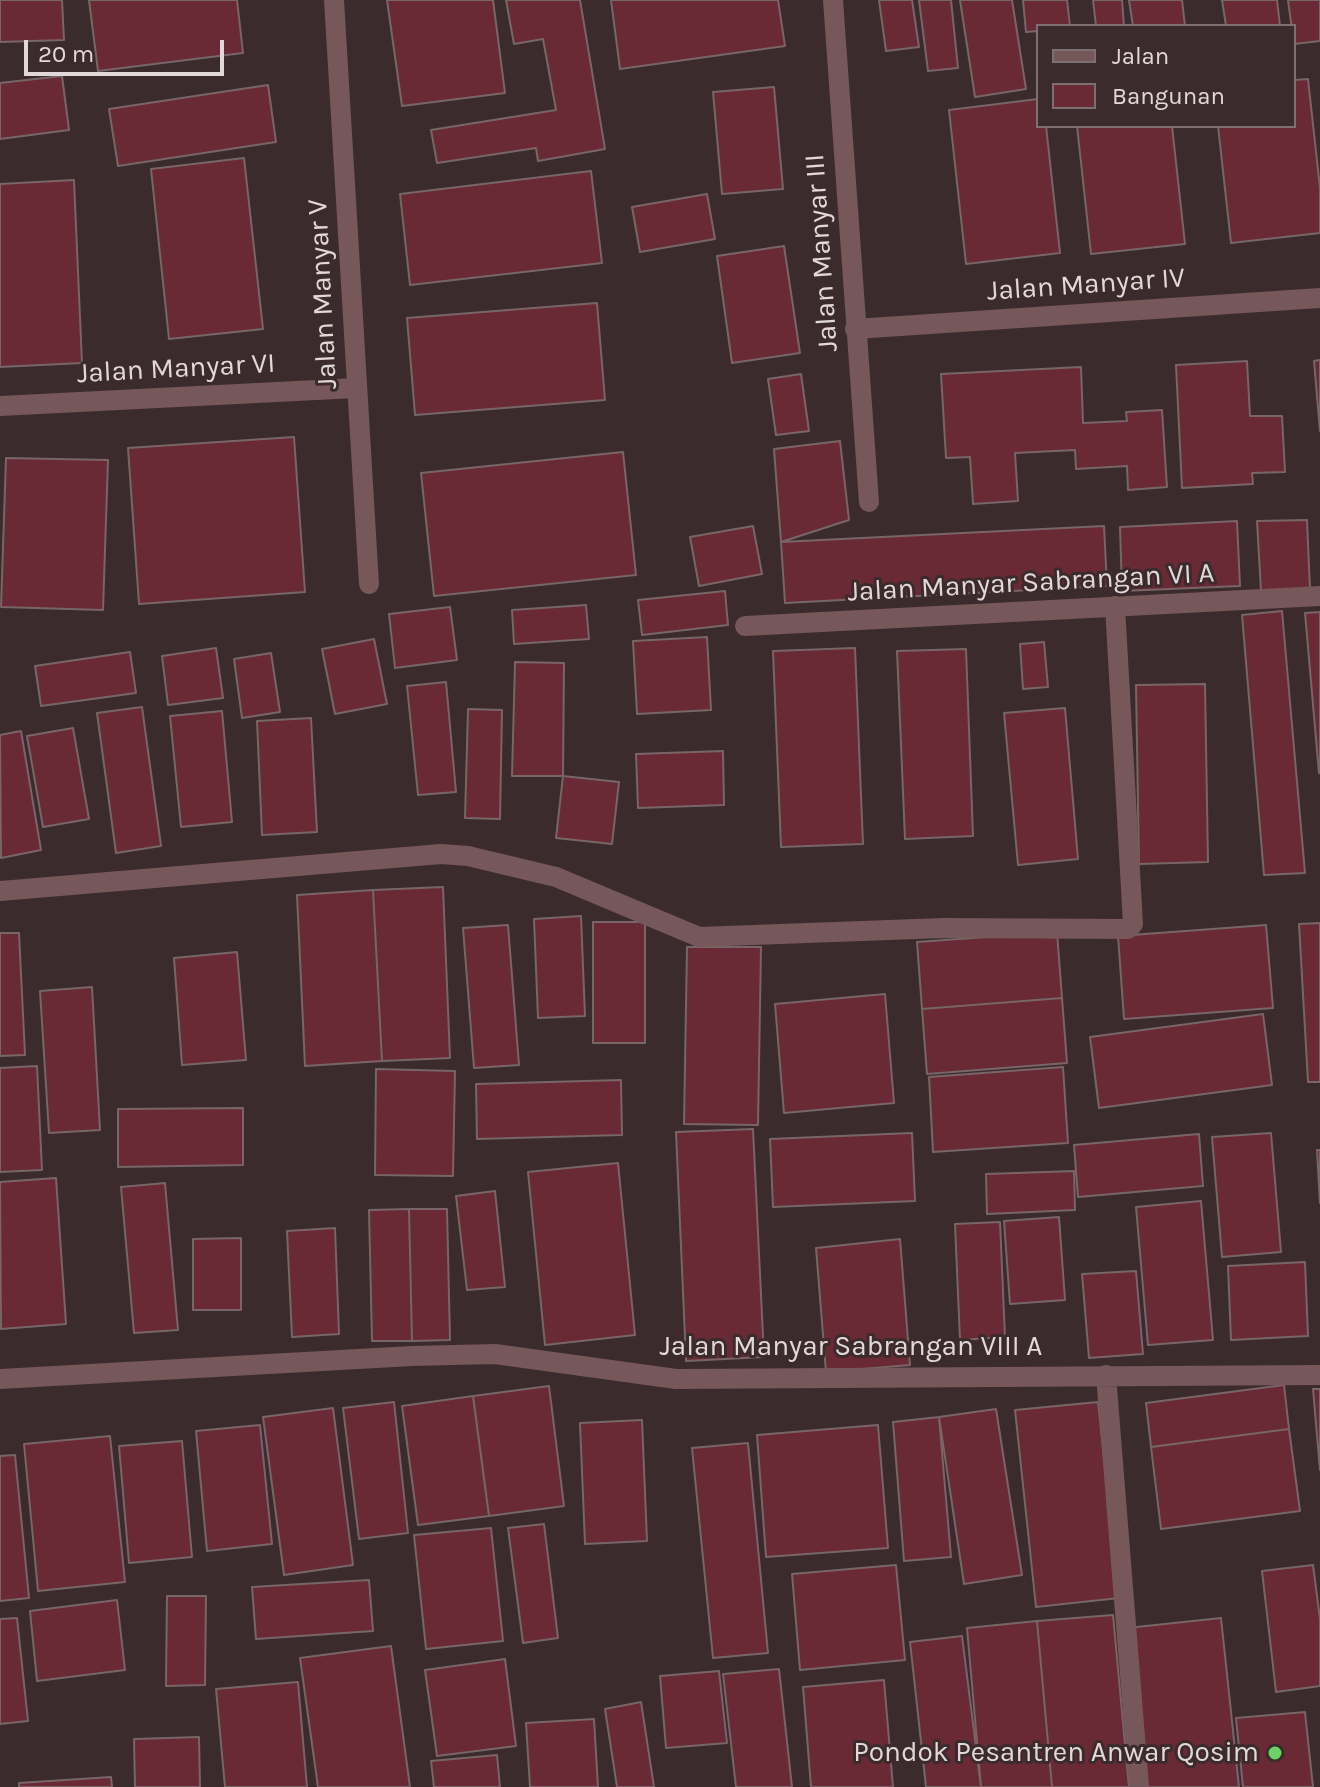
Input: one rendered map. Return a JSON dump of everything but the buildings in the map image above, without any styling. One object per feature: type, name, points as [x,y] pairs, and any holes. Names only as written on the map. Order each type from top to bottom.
[{"type":"street","name":"Jalan Manyar V","points":[[334,0],[369,584]]},
{"type":"street","name":"Jalan Manyar III","points":[[833,0],[869,502]]},
{"type":"street","name":"Jalan Manyar IV","points":[[855,329],[1320,298]]},
{"type":"street","name":"Jalan Manyar VI","points":[[0,406],[356,388]]},
{"type":"street","name":"Jalan Manyar Sabrangan VI A","points":[[745,626],[1320,596]]},
{"type":"street","points":[[0,891],[441,854],[468,856],[556,877],[699,937],[943,928],[1128,929],[1133,924],[1115,606]]},
{"type":"street","name":"Jalan Manyar Sabrangan VIII A","points":[[0,1379],[495,1354],[676,1379],[1320,1375]]},
{"type":"street","points":[[1106,1375],[1139,1787]]},
{"type":"place","name":"Pondok Pesantren Anwar Qosim","points":[[1275,1753]]}]
